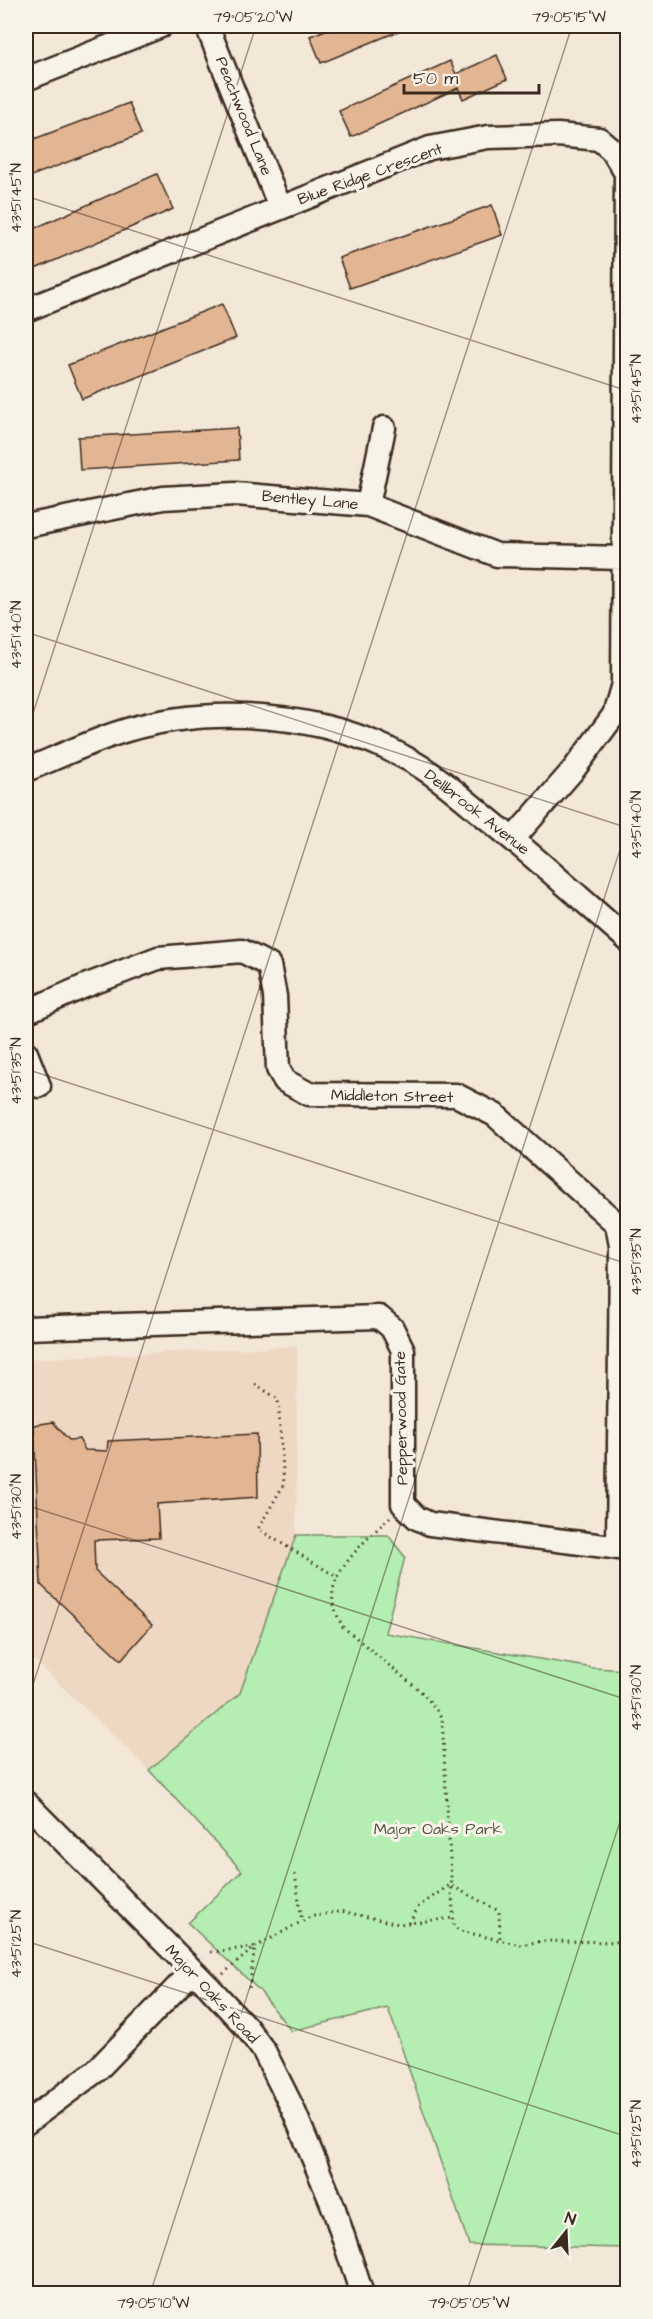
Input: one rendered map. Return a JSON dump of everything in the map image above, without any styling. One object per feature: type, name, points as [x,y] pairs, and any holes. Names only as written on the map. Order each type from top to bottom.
[{"type":"street","points":[[26,79],[161,26]]},
{"type":"street","name":"Peachwood Lane","points":[[207,26],[280,207]]},
{"type":"street","name":"Blue Ridge Crescent","points":[[26,310],[430,148],[488,137],[558,135],[599,139],[612,150],[626,173],[623,684],[614,714],[574,770],[513,839]]},
{"type":"street","points":[[368,505],[384,428]]},
{"type":"street","name":"Bentley Lane","points":[[26,526],[163,498],[235,494],[368,505],[497,555],[623,558]]},
{"type":"street","name":"Dellbrook Avenue","points":[[26,770],[127,730],[165,722],[234,716],[275,717],[337,731],[402,756],[447,785],[513,839],[627,940]]},
{"type":"street","name":"Middleton Street","points":[[26,1012],[158,958],[242,951],[269,965],[275,996],[278,1069],[285,1081],[309,1094],[456,1095],[495,1114],[617,1224],[621,1246],[622,1549]]},
{"type":"street","points":[[26,1053],[39,1086]]},
{"type":"street","name":"Pepperwood Gate","points":[[26,1328],[379,1317],[393,1328],[403,1350],[403,1504],[417,1518],[430,1524],[622,1549]]},
{"type":"street","name":"Major Oaks Road","points":[[30,1817],[201,1979],[247,2028],[264,2051],[293,2109],[333,2206],[362,2294]]},
{"type":"street","points":[[26,2123],[96,2071],[201,1979]]},
{"type":"path","points":[[255,1384],[278,1399],[284,1484],[258,1529],[337,1577]]},
{"type":"path","points":[[403,1504],[364,1542],[337,1577],[332,1592],[336,1614],[343,1627],[425,1695],[442,1718],[454,1927],[461,1931],[500,1939],[520,1946],[542,1941],[627,1942]]},
{"type":"path","points":[[295,1874],[302,1921]]},
{"type":"path","points":[[410,1923],[419,1906],[450,1885]]},
{"type":"path","points":[[450,1885],[499,1911],[500,1939]]},
{"type":"path","points":[[201,1979],[310,1917],[341,1911],[399,1924],[453,1918]]},
{"type":"path","points":[[211,1952],[255,1947]]},
{"type":"path","points":[[249,1989],[255,1947]]},
{"type":"shaded area","points":[[297,1346],[296,1535],[240,1693],[149,1770],[26,1652],[26,1359]]},
{"type":"green space","name":"Major Oaks Park","points":[[296,1535],[388,1535],[405,1557],[385,1633],[593,1668],[627,1670],[627,2248],[469,2245],[388,2008],[291,2031],[260,1991],[188,1923],[242,1871],[149,1770],[240,1693]]},
{"type":"building","points":[[336,26],[411,26],[321,63],[310,36]]},
{"type":"building","points":[[497,55],[507,79],[463,99],[458,88],[351,137],[339,111],[450,61],[456,74]]},
{"type":"building","points":[[129,103],[141,134],[26,178],[26,142]]},
{"type":"building","points":[[157,174],[173,209],[26,273],[26,232]]},
{"type":"building","points":[[492,205],[502,235],[350,288],[339,258]]},
{"type":"building","points":[[222,304],[236,338],[82,399],[68,365]]},
{"type":"building","points":[[237,428],[239,460],[80,470],[78,437]]},
{"type":"building","points":[[53,1422],[69,1440],[79,1439],[85,1450],[107,1451],[108,1441],[257,1434],[258,1497],[157,1504],[159,1538],[94,1540],[95,1571],[152,1625],[121,1660],[41,1585],[34,1425]]}]
